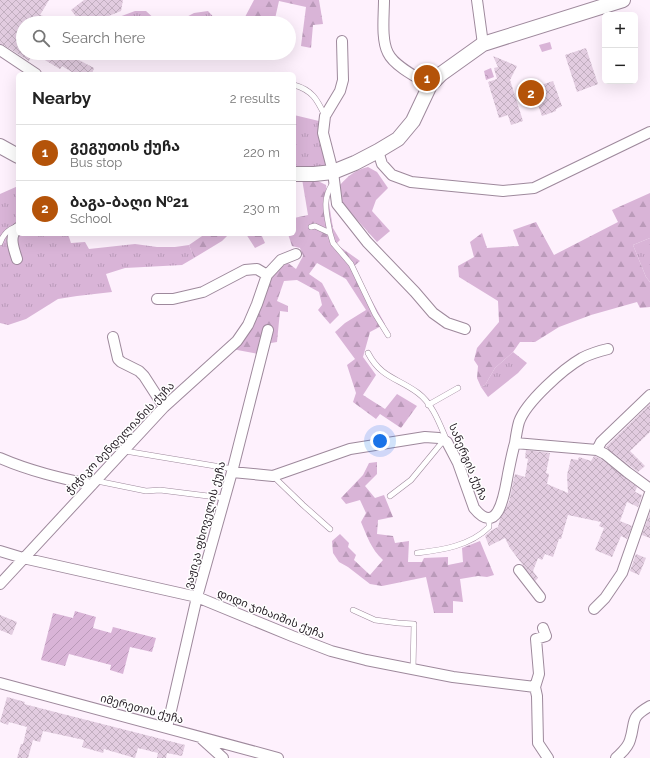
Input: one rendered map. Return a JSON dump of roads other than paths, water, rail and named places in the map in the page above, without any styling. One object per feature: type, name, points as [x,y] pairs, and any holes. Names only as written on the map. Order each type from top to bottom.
[{"type":"street","points":[[384,0],[385,44],[388,54],[395,62],[430,85]]},
{"type":"street","points":[[477,0],[483,44]]},
{"type":"street","points":[[296,174],[314,174],[333,177],[398,139],[413,121],[430,85],[441,74],[483,44],[623,0]]},
{"type":"street","points":[[342,41],[343,80],[340,91],[325,116],[323,133],[333,177],[337,204],[367,242],[433,313],[447,323],[455,327],[465,329]]},
{"type":"street","points":[[0,50],[33,72]]},
{"type":"street","points":[[378,151],[382,164],[392,175],[410,182],[503,191],[534,188],[650,132]]},
{"type":"street","points":[[0,146],[16,155]]},
{"type":"street","points":[[16,230],[13,233],[12,241],[17,259]]},
{"type":"street","name":"ჭიჭიკო ბენდელიანის ქუჩა","points":[[0,584],[164,407],[236,341],[248,325],[267,275],[281,260],[296,254]]},
{"type":"street","points":[[157,299],[173,299],[203,292],[245,270],[257,269],[267,275]]},
{"type":"street","name":"ვაჟიკა ფხოველის ქუჩა","points":[[167,728],[197,597],[224,498],[233,471],[268,330]]},
{"type":"street","points":[[113,337],[118,359],[139,371],[144,376],[164,407]]},
{"type":"street","name":"სანერგის ქუჩა","points":[[445,441],[458,463],[474,508],[484,517],[489,518],[498,513],[503,501],[519,422],[524,413],[539,393],[581,359],[593,353],[608,349]]},
{"type":"street","points":[[597,450],[601,442],[650,395]]},
{"type":"street","points":[[233,471],[273,476],[350,449],[425,437],[439,438],[445,441]]},
{"type":"street","points":[[515,443],[597,450],[605,454],[650,489]]},
{"type":"street","points":[[0,458],[20,467],[52,476],[94,482]]},
{"type":"street","points":[[594,609],[605,598],[622,573],[650,493]]},
{"type":"street","name":"დიდი ჯიხაიშის ქუჩა","points":[[0,551],[23,558],[197,597],[292,636],[331,650],[366,660],[453,677],[535,688]]},
{"type":"street","points":[[519,570],[540,597]]},
{"type":"street","points":[[543,628],[546,636],[536,639],[539,674],[535,688],[537,696],[538,743],[548,758]]},
{"type":"street","name":"იმერეთის ქუჩა","points":[[0,683],[278,758]]},
{"type":"street","points":[[616,758],[630,741],[634,720],[637,714],[650,706]]},
{"type":"street","points":[[201,737],[224,758]]},
{"type":"lane","points":[[296,86],[304,88],[315,97],[325,116]]},
{"type":"lane","points":[[333,177],[325,201],[330,234],[333,243],[351,264],[375,314],[388,335]]},
{"type":"lane","points":[[311,227],[315,226],[330,234]]},
{"type":"lane","points":[[0,244],[7,231],[16,228]]},
{"type":"lane","name":"სანერგის ქუჩა","points":[[368,353],[384,374],[418,393],[436,418],[445,441]]},
{"type":"lane","points":[[428,405],[458,388]]},
{"type":"lane","points":[[390,496],[411,480],[445,441]]},
{"type":"lane","points":[[125,450],[233,471]]},
{"type":"lane","points":[[273,476],[330,529]]},
{"type":"lane","points":[[94,482],[146,491],[160,490],[224,498]]},
{"type":"lane","points":[[418,553],[444,550],[473,539],[489,527],[489,518]]},
{"type":"lane","points":[[353,610],[375,620],[414,624],[413,670]]},
{"type":"place","name":"გეგუთის ქუჩა","points":[[427,78]]},
{"type":"place","name":"ბაგა-ბაღი №21","points":[[531,93]]}]
